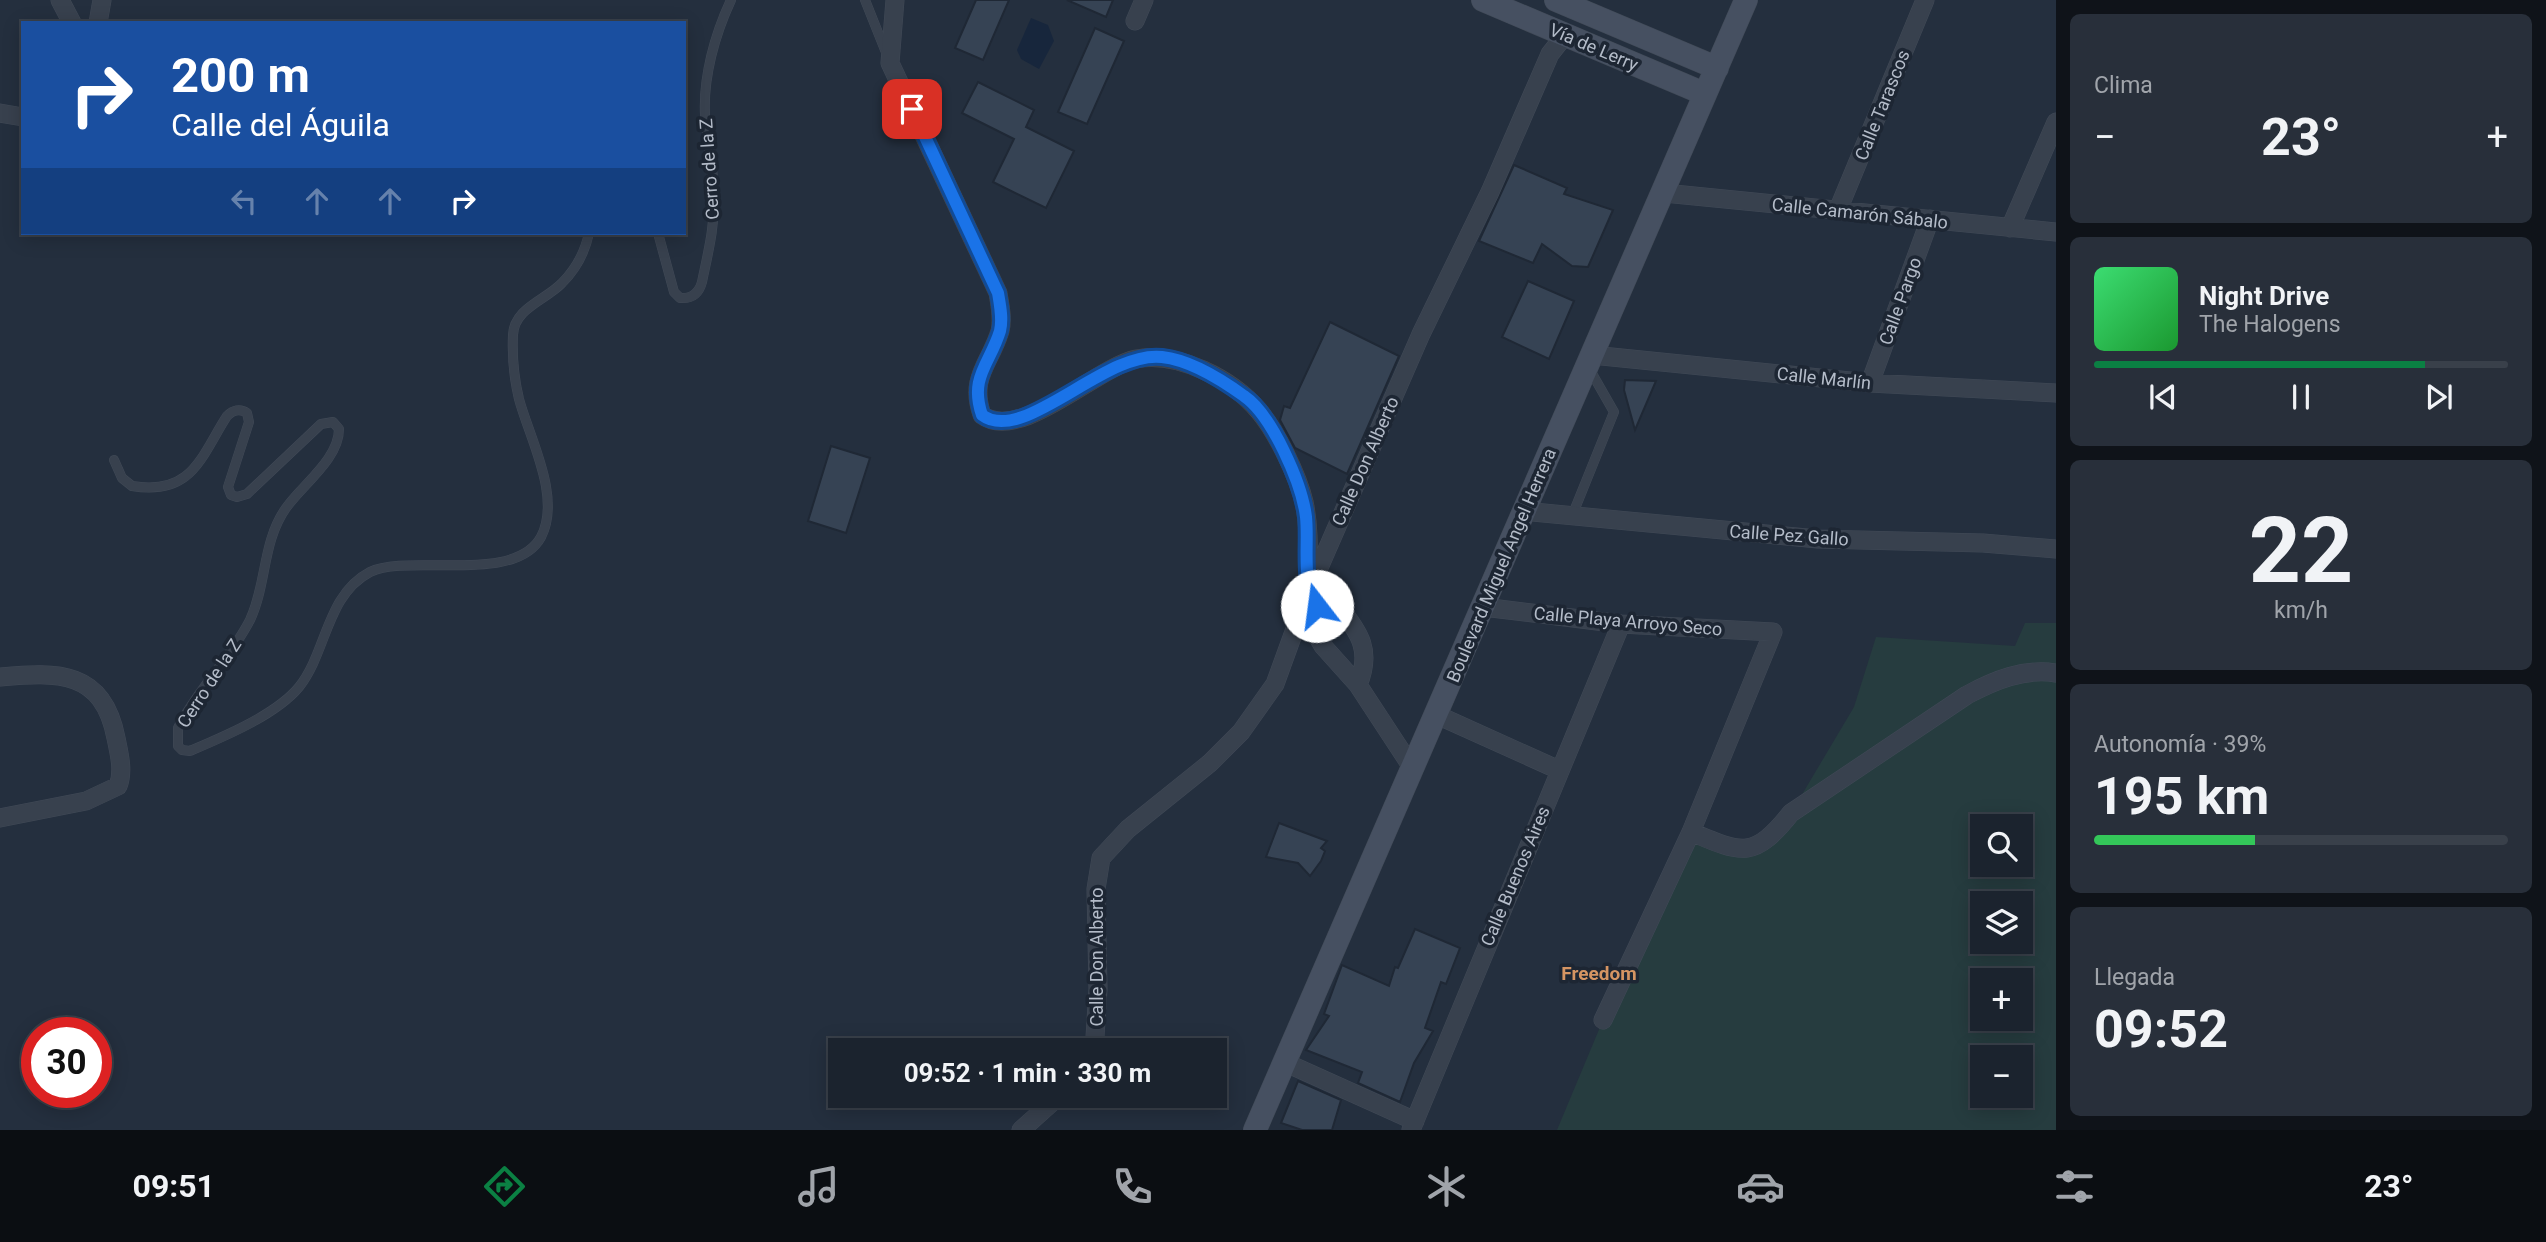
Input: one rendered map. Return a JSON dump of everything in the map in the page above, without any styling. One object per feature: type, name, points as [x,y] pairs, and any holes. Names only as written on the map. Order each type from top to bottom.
[{"type":"street","points":[[60,0],[71,21]]},
{"type":"street","points":[[98,21],[102,0]]},
{"type":"street","points":[[895,0],[890,63],[998,293],[1002,319],[1000,332],[980,373],[977,392],[982,415],[997,422],[1019,420],[1116,365],[1163,357],[1211,375],[1247,397],[1262,413],[1291,468],[1303,500],[1313,629],[1323,646],[1358,685],[1413,769]]},
{"type":"street","points":[[1135,21],[1144,0]]},
{"type":"street","name":"Vía de Lerry","points":[[1483,0],[1705,94]]},
{"type":"street","name":"Boulevard Miguel Angel Herrera","points":[[1255,1130],[1746,0]]},
{"type":"street","name":"Calle Tarascos","points":[[1838,210],[1926,0]]},
{"type":"street","name":"Vía de Lerry","points":[[1571,3],[1717,68]]},
{"type":"street","name":"Calle Don Alberto","points":[[1096,1038],[1098,989],[1096,888],[1101,858],[1128,829],[1210,763],[1241,732],[1275,684],[1421,334],[1490,192],[1550,54],[1566,35]]},
{"type":"street","points":[[0,113],[21,117]]},
{"type":"street","points":[[2011,228],[2056,122]]},
{"type":"street","name":"Calle Camarón Sábalo","points":[[1664,193],[2056,232]]},
{"type":"street","name":"Calle Pargo","points":[[1870,383],[1930,219]]},
{"type":"street","name":"Calle Marlín","points":[[1589,360],[1870,383],[2056,393]]},
{"type":"street","name":"Calle Pez Gallo","points":[[1523,511],[1818,539],[1983,543],[2056,550]]},
{"type":"street","points":[[1312,599],[1339,607],[1361,634],[1364,670],[1358,685]]},
{"type":"street","name":"Calle Playa Arroyo Seco","points":[[1483,607],[1621,624],[1773,632],[1691,832]]},
{"type":"street","name":"Calle Buenos Aires","points":[[1413,1125],[1621,624]]},
{"type":"street","points":[[1603,1020],[1691,832],[1736,849],[1762,844],[1770,839],[1791,813],[1967,695],[2013,676],[2039,672],[2056,673]]},
{"type":"street","points":[[0,677],[59,676],[83,683],[100,695],[114,727],[121,775],[118,786],[86,801],[0,818]]},
{"type":"street","points":[[1437,715],[1559,770]]},
{"type":"street","points":[[1284,1062],[1413,1125]]},
{"type":"street","points":[[1021,1130],[1048,1108]]},
{"type":"lane","name":"Cerro de la Z","points":[[658,235],[675,295],[682,299],[693,296],[700,290],[714,218],[713,177],[705,111],[706,89],[718,36],[731,0]]},
{"type":"lane","points":[[865,0],[890,63]]},
{"type":"lane","name":"Cerro de la Z","points":[[114,460],[122,478],[130,486],[147,487],[172,483],[199,467],[228,416],[234,411],[242,410],[247,413],[249,422],[228,487],[231,495],[237,497],[247,494],[321,424],[333,422],[339,429],[338,442],[286,507],[274,531],[249,621],[178,728],[178,746],[190,751],[266,714],[293,693],[318,656],[335,608],[369,572],[400,566],[480,565],[516,555],[538,541],[545,524],[544,478],[519,399],[513,331],[522,314],[558,287],[571,273],[584,252],[588,235]]},
{"type":"lane","points":[[1572,516],[1614,412],[1589,360]]},
{"type":"green space","points":[[2025,623],[2056,623],[2056,1130],[1557,1130],[1603,1020],[1691,832],[1736,849],[1791,813],[1854,707],[1876,637],[2015,646]]},
{"type":"water","points":[[1031,18],[1048,25],[1054,41],[1039,69],[1021,59],[1017,50]]},
{"type":"building","points":[[976,0],[1009,0],[983,60],[955,48]]},
{"type":"building","points":[[1067,0],[1113,0],[1106,17]]},
{"type":"building","points":[[1095,28],[1124,41],[1087,124],[1058,112]]},
{"type":"building","points":[[978,82],[1034,110],[1026,127],[1074,151],[1046,208],[993,182],[1014,139],[962,113]]},
{"type":"building","points":[[1514,165],[1567,188],[1564,194],[1613,210],[1588,267],[1572,266],[1542,244],[1533,263],[1479,241]]},
{"type":"building","points":[[1528,281],[1574,301],[1549,359],[1502,337]]},
{"type":"building","points":[[1330,322],[1399,356],[1347,474],[1295,448],[1280,420],[1284,406],[1290,408]]},
{"type":"building","points":[[1625,380],[1656,381],[1635,430],[1624,390]]},
{"type":"building","points":[[831,446],[870,458],[846,533],[808,521]]},
{"type":"building","points":[[1279,823],[1327,841],[1321,848],[1325,851],[1321,861],[1310,876],[1298,863],[1266,857]]},
{"type":"building","points":[[1415,929],[1460,948],[1446,984],[1441,982],[1425,1028],[1433,1031],[1414,1063],[1400,1102],[1358,1083],[1362,1072],[1306,1050],[1329,1016],[1324,1014],[1342,965],[1389,986],[1395,967],[1398,968]]},
{"type":"building","points":[[1298,1081],[1341,1100],[1332,1130],[1302,1130],[1281,1123]]},
{"type":"district","name":"Freedom","points":[[1599,973]]},
{"type":"route","points":[[912,109],[998,293],[1002,319],[1000,332],[980,373],[977,392],[982,415],[997,422],[1019,420],[1116,365],[1134,360],[1163,357],[1211,375],[1247,397],[1262,413],[1291,468],[1303,500],[1306,517],[1308,593],[1317,606]]}]
